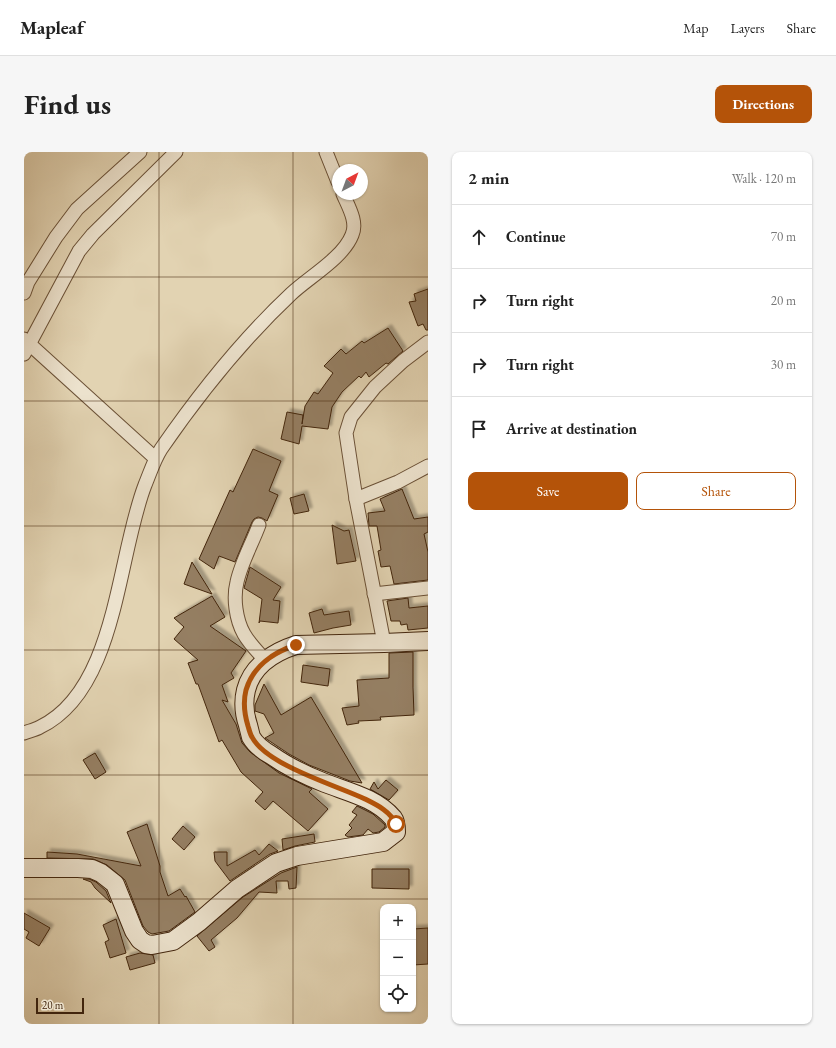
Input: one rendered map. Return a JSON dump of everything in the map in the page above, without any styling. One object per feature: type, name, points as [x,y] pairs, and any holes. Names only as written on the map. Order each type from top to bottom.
[{"type":"main road","points":[[24,868],[78,868],[92,869],[101,873],[115,884],[134,932],[140,940],[146,944],[152,945],[173,941],[199,922],[237,889],[276,863],[296,856],[383,842],[396,832],[396,824],[393,819],[380,806],[301,773],[264,750],[252,738],[245,718],[243,700],[248,681],[265,660],[296,645],[428,641]]},
{"type":"street","points":[[24,293],[28,282],[56,237],[77,210],[140,152]]},
{"type":"street","points":[[155,458],[26,345],[78,251],[93,234],[176,152]]},
{"type":"street","points":[[326,152],[332,167]]},
{"type":"street","points":[[24,733],[39,728],[56,717],[66,708],[81,691],[99,657],[116,596],[137,505],[155,458],[206,389],[247,341],[291,294],[337,255],[347,244],[353,233],[353,218],[346,200]]},
{"type":"street","points":[[384,643],[356,499],[346,433],[351,417],[375,387],[403,361],[428,342]]},
{"type":"street","points":[[356,499],[398,482],[428,466]]},
{"type":"street","points":[[259,525],[236,583],[236,606],[239,622],[244,634],[265,660]]},
{"type":"street","points":[[374,594],[428,588]]},
{"type":"building","points":[[428,289],[428,330],[426,330],[423,324],[418,326],[409,302],[416,301],[414,294]]},
{"type":"building","points":[[388,328],[403,351],[388,364],[386,363],[369,377],[366,372],[361,378],[359,376],[342,392],[332,407],[328,429],[302,426],[299,444],[281,439],[287,412],[303,415],[302,424],[305,406],[314,392],[318,394],[333,373],[324,366],[341,349],[346,354],[362,341],[364,343]]},
{"type":"building","points":[[253,449],[281,461],[269,491],[278,495],[267,521],[258,517],[252,522],[235,562],[219,556],[214,569],[199,559],[230,490],[233,492]]},
{"type":"building","points":[[402,489],[414,519],[428,517],[428,532],[424,534],[428,552],[428,580],[394,584],[390,566],[381,567],[378,551],[381,550],[377,526],[369,526],[368,513],[385,511],[380,499]]},
{"type":"building","points":[[304,494],[309,511],[294,514],[290,498]]},
{"type":"building","points":[[332,525],[344,531],[349,530],[356,561],[337,564]]},
{"type":"building","points":[[192,562],[212,594],[184,584]]},
{"type":"building","points":[[250,567],[281,587],[273,600],[280,601],[278,623],[260,621],[259,623],[262,599],[244,588]]},
{"type":"building","points":[[212,596],[225,617],[210,626],[246,651],[231,673],[234,678],[222,685],[228,702],[222,700],[236,724],[242,743],[250,752],[279,773],[312,789],[309,792],[328,809],[308,831],[273,801],[265,810],[255,801],[263,792],[241,772],[222,740],[219,742],[198,684],[196,684],[188,663],[198,660],[174,639],[184,627],[174,618]]},
{"type":"building","points":[[408,598],[409,608],[428,606],[428,628],[408,630],[407,624],[401,625],[400,621],[391,621],[387,601]]},
{"type":"building","points":[[322,609],[324,615],[349,611],[351,625],[314,633],[309,613]]},
{"type":"building","points":[[413,652],[414,715],[380,717],[381,720],[358,721],[359,723],[347,725],[342,708],[359,706],[357,680],[389,678],[389,653]]},
{"type":"building","points":[[303,665],[330,669],[328,686],[301,682]]},
{"type":"building","points":[[264,684],[281,715],[311,697],[362,783],[350,781],[309,765],[265,738],[274,733],[264,714],[255,711],[255,705]]},
{"type":"building","points":[[95,753],[106,772],[95,779],[83,760]]},
{"type":"building","points":[[386,780],[398,790],[389,800],[370,789],[374,782],[378,789]]},
{"type":"building","points":[[357,806],[373,814],[385,825],[385,827],[379,832],[373,833],[368,829],[363,835],[348,837],[345,835],[352,828],[349,825],[357,815],[352,812]]},
{"type":"building","points":[[147,824],[168,896],[180,889],[185,897],[186,896],[195,912],[169,931],[152,934],[143,926],[125,880],[107,865],[93,859],[47,858],[47,852],[77,854],[141,866],[127,832]]},
{"type":"building","points":[[183,826],[195,837],[184,850],[172,839]]},
{"type":"building","points":[[314,834],[315,842],[283,850],[282,839]]},
{"type":"building","points":[[269,844],[278,851],[270,854],[230,881],[215,861],[214,852],[227,852],[227,866],[255,850],[259,855]]},
{"type":"building","points":[[297,867],[296,888],[289,889],[288,881],[276,881],[277,893],[259,892],[237,918],[211,940],[215,947],[209,951],[197,936],[243,897],[281,873]]},
{"type":"building","points":[[372,869],[409,869],[409,889],[372,888]]},
{"type":"building","points":[[83,879],[89,879],[96,882],[106,891],[111,903],[95,888],[91,882]]},
{"type":"building","points":[[24,913],[50,928],[39,946],[26,938],[29,932],[24,929]]},
{"type":"building","points":[[116,919],[126,953],[110,958],[105,942],[109,940],[103,925]]},
{"type":"building","points":[[428,928],[428,964],[416,965],[416,929]]},
{"type":"building","points":[[140,953],[153,955],[155,963],[130,970],[126,957]]},
{"type":"route","points":[[296,645],[272,655],[265,660],[248,681],[243,700],[245,718],[252,738],[264,750],[301,773],[380,806],[396,824]]}]
